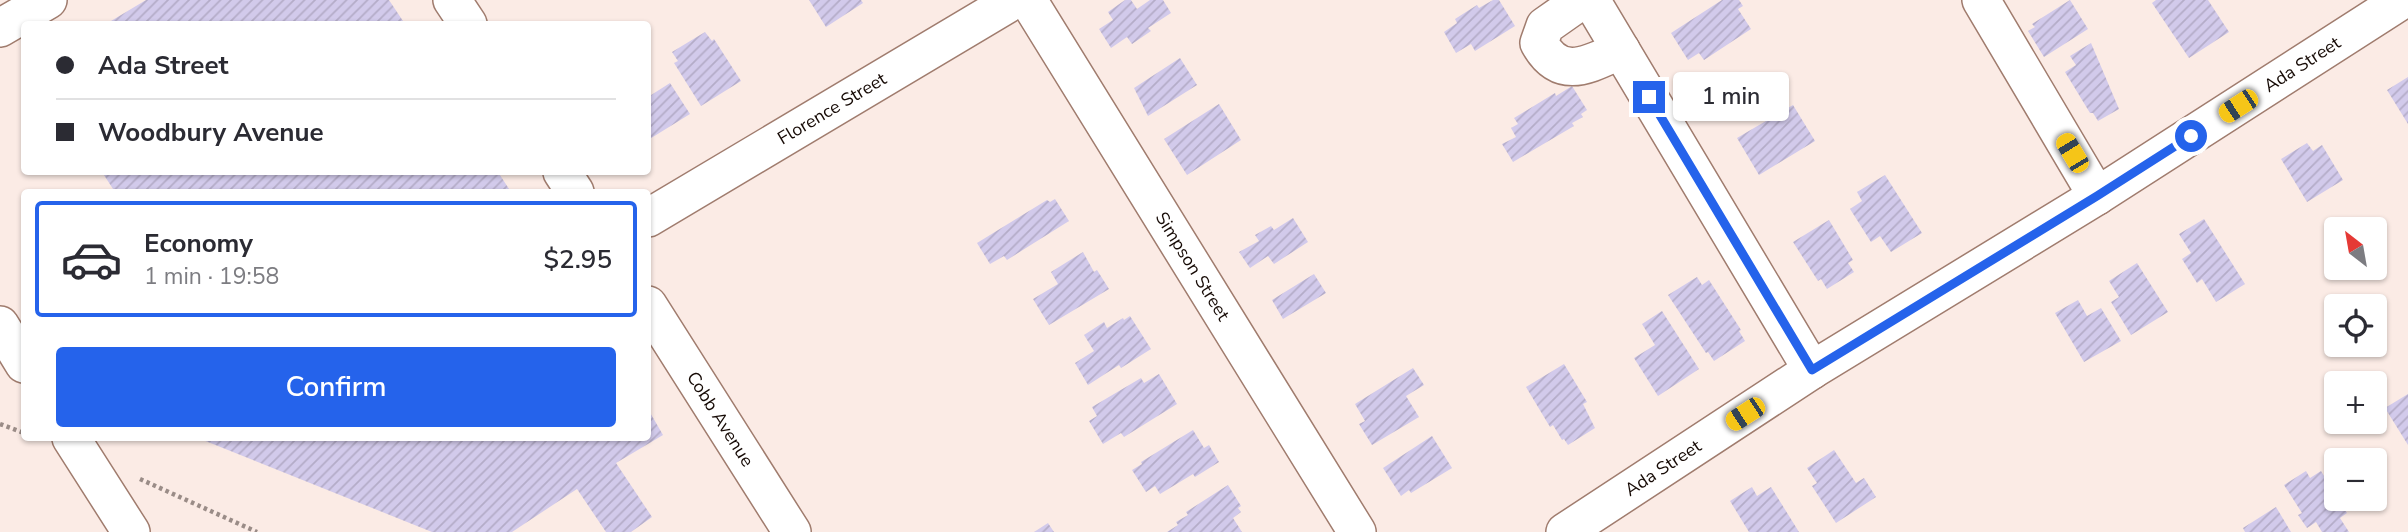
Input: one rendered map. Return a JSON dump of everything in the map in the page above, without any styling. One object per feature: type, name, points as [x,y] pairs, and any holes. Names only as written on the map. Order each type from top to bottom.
[{"type":"street","points":[[0,28],[48,0]]},
{"type":"street","points":[[452,0],[466,21]]},
{"type":"street","name":"Florence Street","points":[[651,216],[1014,0]]},
{"type":"street","name":"Simpson Street","points":[[1028,0],[1357,532]]},
{"type":"street","points":[[1582,0],[1545,26],[1539,43],[1546,54],[1559,65],[1576,68],[1621,50]]},
{"type":"street","points":[[1591,0],[1812,370]]},
{"type":"street","points":[[1981,0],[2097,196]]},
{"type":"street","name":"Ada Street","points":[[1565,532],[1812,370],[2097,196],[2402,0]]},
{"type":"street","name":"Cobb Avenue","points":[[651,310],[792,532]]},
{"type":"street","points":[[0,326],[21,359]]},
{"type":"street","points":[[73,441],[131,532]]},
{"type":"path","points":[[0,424],[21,432]]},
{"type":"path","points":[[131,475],[257,532]]},
{"type":"building","points":[[146,0],[389,0],[403,21],[111,21]]},
{"type":"building","points":[[809,0],[861,0],[863,3],[826,27]]},
{"type":"building","points":[[1125,0],[1131,0],[1137,9],[1150,0],[1163,0],[1171,13],[1148,28],[1151,31],[1132,44],[1127,37],[1111,48],[1099,29],[1113,20],[1108,12]]},
{"type":"building","points":[[1493,0],[1499,0],[1515,26],[1475,51],[1471,44],[1456,53],[1444,32],[1457,23],[1455,19],[1477,5],[1479,8]]},
{"type":"building","points":[[1722,0],[1739,0],[1743,6],[1738,9],[1751,29],[1704,60],[1699,53],[1688,60],[1671,33]]},
{"type":"building","points":[[2070,0],[2088,29],[2044,57],[2028,31],[2035,27],[2032,24]]},
{"type":"building","points":[[2156,0],[2208,0],[2229,32],[2189,58],[2152,3]]},
{"type":"building","points":[[705,32],[712,41],[714,39],[741,81],[701,106],[674,63],[678,61],[672,52]]},
{"type":"building","points":[[2091,43],[2119,109],[2098,121],[2093,113],[2090,113],[2065,72],[2076,65],[2070,56]]},
{"type":"building","points":[[1180,58],[1197,85],[1148,116],[1134,88]]},
{"type":"building","points":[[2408,77],[2408,124],[2387,90]]},
{"type":"building","points":[[670,83],[690,114],[651,138],[651,95]]},
{"type":"building","points":[[1572,86],[1587,110],[1581,114],[1583,117],[1572,123],[1574,126],[1513,162],[1502,144],[1516,137],[1511,128],[1518,124],[1514,118]]},
{"type":"building","points":[[1219,104],[1241,140],[1187,175],[1164,139]]},
{"type":"building","points":[[1793,105],[1815,141],[1759,175],[1737,138]]},
{"type":"building","points":[[2307,143],[2313,151],[2322,145],[2343,180],[2307,202],[2281,159]]},
{"type":"building","points":[[104,175],[500,175],[509,189],[113,189]]},
{"type":"building","points":[[1885,175],[1922,233],[1891,252],[1880,236],[1871,242],[1850,209],[1862,201],[1857,192]]},
{"type":"building","points":[[1055,199],[1069,221],[1007,260],[1004,256],[990,264],[977,243],[1047,200],[1050,202]]},
{"type":"building","points":[[1293,218],[1308,242],[1274,264],[1268,256],[1250,268],[1239,252],[1259,241],[1255,235],[1271,226],[1274,230]]},
{"type":"building","points":[[2204,219],[2245,284],[2216,302],[2202,279],[2197,283],[2182,259],[2191,253],[2179,234]]},
{"type":"building","points":[[1829,220],[1853,260],[1848,263],[1854,272],[1827,289],[1821,279],[1818,281],[1793,242]]},
{"type":"building","points":[[1083,252],[1094,272],[1097,270],[1109,289],[1049,325],[1033,299],[1058,284],[1051,272]]},
{"type":"building","points":[[2137,263],[2168,312],[2131,335],[2111,302],[2119,297],[2109,281]]},
{"type":"building","points":[[1314,274],[1326,293],[1283,319],[1272,300]]},
{"type":"building","points":[[1697,277],[1702,285],[1709,280],[1741,330],[1739,331],[1745,341],[1714,361],[1668,295]]},
{"type":"building","points":[[2078,300],[2087,316],[2101,308],[2121,341],[2084,362],[2055,313]]},
{"type":"building","points":[[1662,311],[1699,369],[1658,396],[1634,358],[1655,345],[1642,324]]},
{"type":"building","points":[[1130,316],[1151,349],[1088,385],[1075,363],[1094,351],[1084,335],[1104,322],[1107,328]]},
{"type":"building","points":[[1564,364],[1587,402],[1583,404],[1595,428],[1568,445],[1553,425],[1550,427],[1526,387]]},
{"type":"building","points":[[1413,368],[1424,385],[1406,396],[1419,417],[1372,445],[1359,424],[1365,421],[1355,404]]},
{"type":"building","points":[[1159,374],[1177,404],[1124,437],[1121,433],[1103,444],[1089,421],[1097,416],[1092,407],[1141,378],[1144,383]]},
{"type":"building","points":[[2408,394],[2408,445],[2387,411],[2387,407]]},
{"type":"building","points":[[651,414],[663,435],[616,463],[652,517],[631,532],[606,532],[577,489],[512,532],[432,532],[205,441],[651,441]]},
{"type":"building","points":[[1193,430],[1204,448],[1209,445],[1219,462],[1160,494],[1155,486],[1146,492],[1132,470]]},
{"type":"building","points":[[1432,436],[1452,468],[1411,493],[1409,490],[1401,496],[1383,468]]},
{"type":"building","points":[[1834,450],[1856,483],[1864,478],[1876,497],[1836,523],[1812,486],[1817,483],[1807,468]]},
{"type":"building","points":[[2306,471],[2310,478],[2321,471],[2324,476],[2324,511],[2346,511],[2347,513],[2340,518],[2349,532],[2322,532],[2316,522],[2307,528],[2298,515],[2302,513],[2284,485]]},
{"type":"building","points":[[1228,485],[1241,506],[1238,508],[1241,512],[1233,518],[1242,532],[1167,532],[1178,525],[1176,522],[1188,515],[1186,512]]},
{"type":"building","points":[[1752,487],[1757,496],[1771,487],[1799,532],[1749,532],[1730,501]]},
{"type":"building","points":[[2276,507],[2291,532],[2245,532],[2243,528]]},
{"type":"building","points":[[1048,523],[1054,532],[1034,532]]},
{"type":"route","points":[[1649,97],[1812,370],[2191,136]]}]
